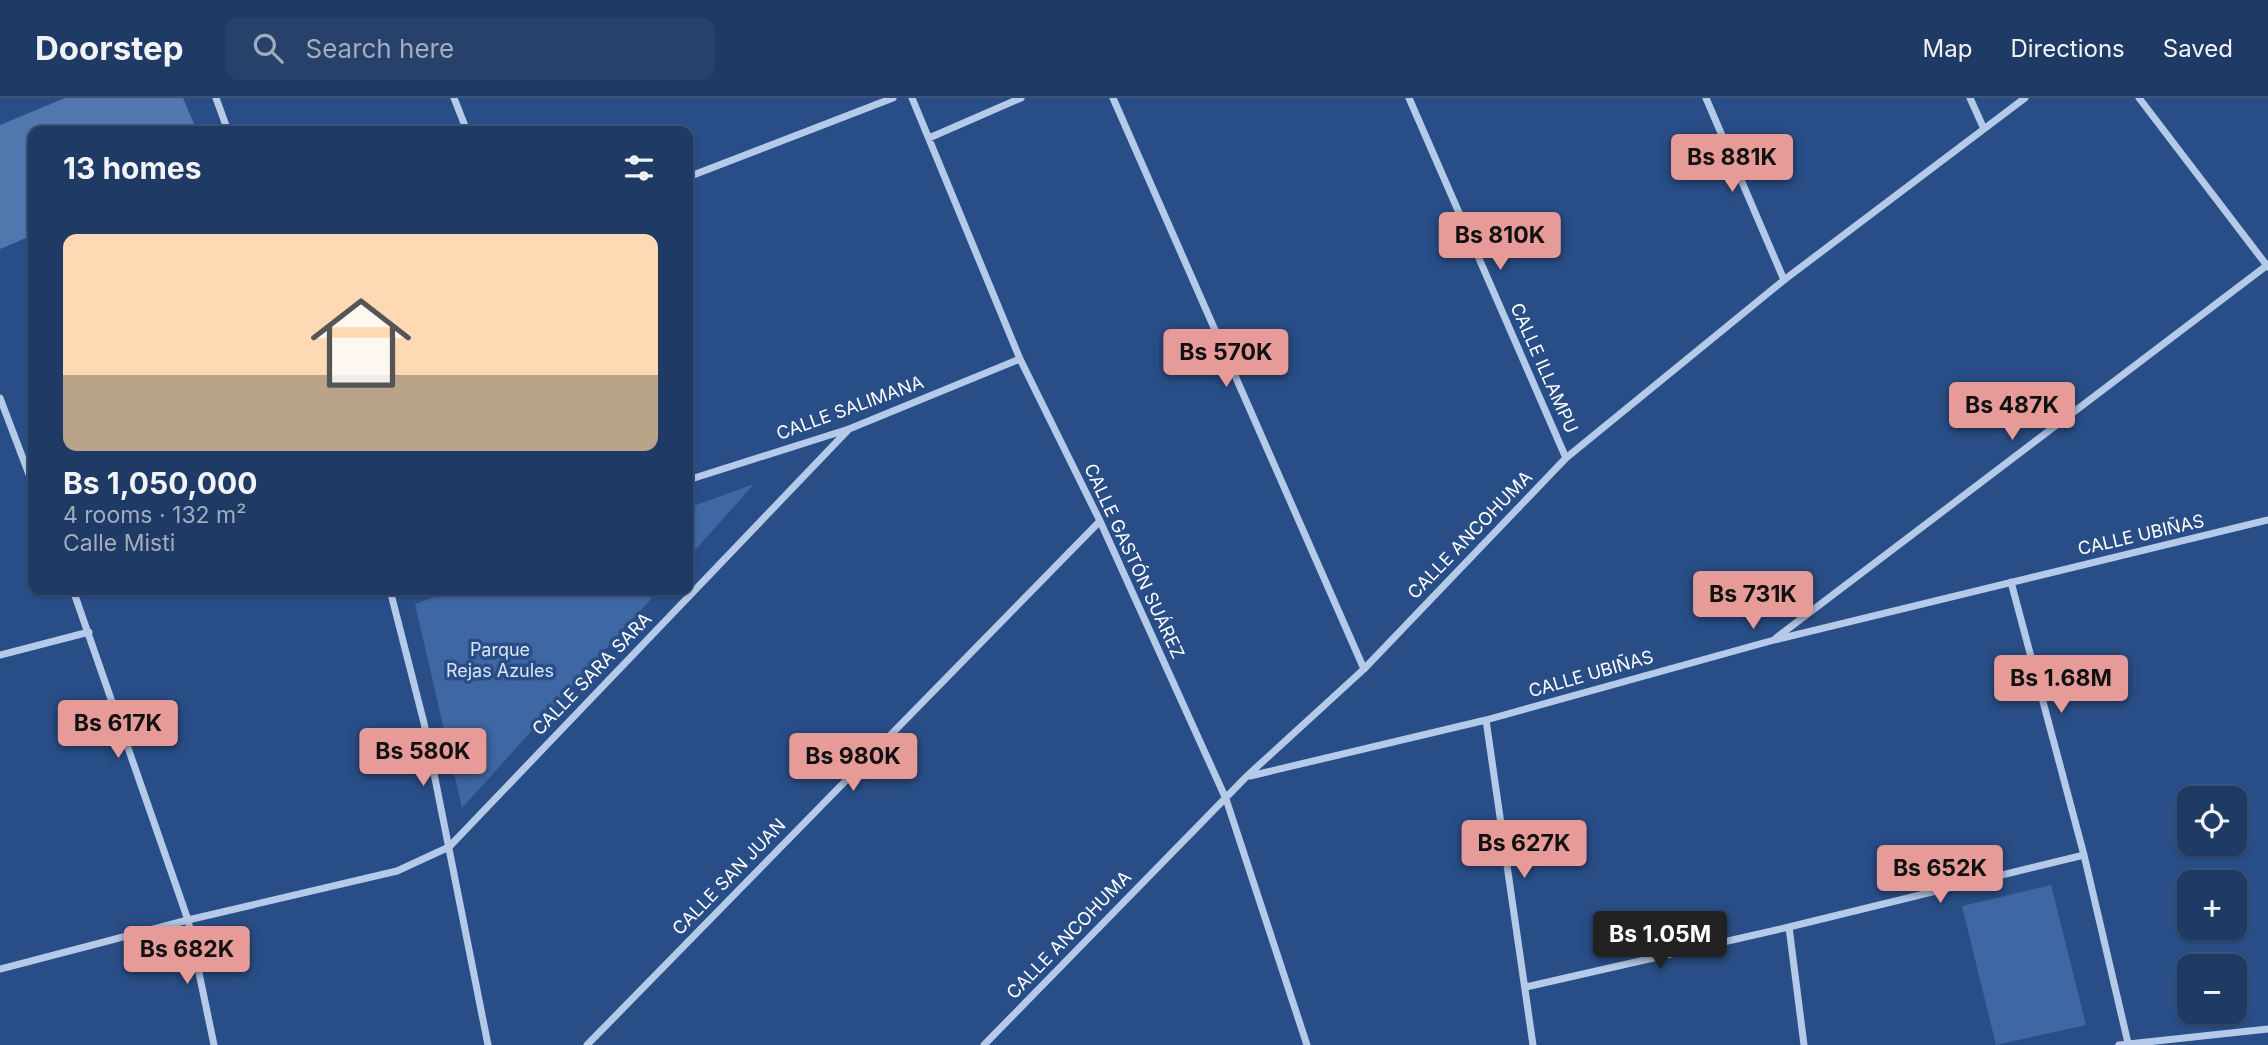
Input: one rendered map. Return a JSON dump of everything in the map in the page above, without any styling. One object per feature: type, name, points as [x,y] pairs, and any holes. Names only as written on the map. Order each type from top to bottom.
[{"type":"street","points":[[216,98],[226,126]]},
{"type":"street","points":[[454,98],[465,126]]},
{"type":"street","points":[[693,175],[893,98]]},
{"type":"street","name":"CALLE GASTÓN SUÁREZ","points":[[912,98],[1020,359],[1100,521],[1226,799],[1307,1045]]},
{"type":"street","points":[[929,138],[1021,98]]},
{"type":"street","points":[[1113,98],[1364,669]]},
{"type":"street","name":"CALLE ILLAMPU","points":[[1409,98],[1566,458]]},
{"type":"street","points":[[1706,98],[1784,279]]},
{"type":"street","points":[[1970,98],[1984,129]]},
{"type":"street","name":"CALLE ANCOHUMA","points":[[984,1045],[1247,776],[1364,669],[1566,458],[1784,279],[2025,98]]},
{"type":"street","points":[[1774,640],[2267,267],[2138,98]]},
{"type":"street","name":"CALLE SALIMANA","points":[[693,478],[849,429],[1020,359]]},
{"type":"street","points":[[1,401],[28,472]]},
{"type":"street","name":"CALLE SARA SARA","points":[[693,592],[849,429]]},
{"type":"street","name":"CALLE UBIÑAS","points":[[1247,776],[1486,720],[1774,640],[2268,520]]},
{"type":"street","name":"CALLE SAN JUAN","points":[[587,1045],[1100,521]]},
{"type":"street","points":[[2011,582],[2084,855],[2128,1043]]},
{"type":"street","points":[[75,595],[188,920],[214,1045]]},
{"type":"street","points":[[391,595],[424,723],[488,1045]]},
{"type":"street","name":"CALLE SARA SARA","points":[[0,970],[188,920],[397,871],[449,847],[690,595]]},
{"type":"street","points":[[0,655],[89,632]]},
{"type":"street","points":[[1486,720],[1533,1045]]},
{"type":"street","points":[[1526,987],[1789,927],[2084,855]]},
{"type":"street","points":[[1789,927],[1804,1045]]},
{"type":"street","points":[[2119,1045],[2268,1029]]},
{"type":"green space","points":[[754,484],[693,552],[693,506]]},
{"type":"green space","name":"Parque Rejas Azules","points":[[441,595],[654,595],[462,808],[415,604]]},
{"type":"green space","points":[[2051,885],[2086,1025],[1996,1045],[1962,906]]},
{"type":"building","points":[[65,98],[183,98],[195,126],[28,126],[28,237],[0,249],[0,125]]}]
